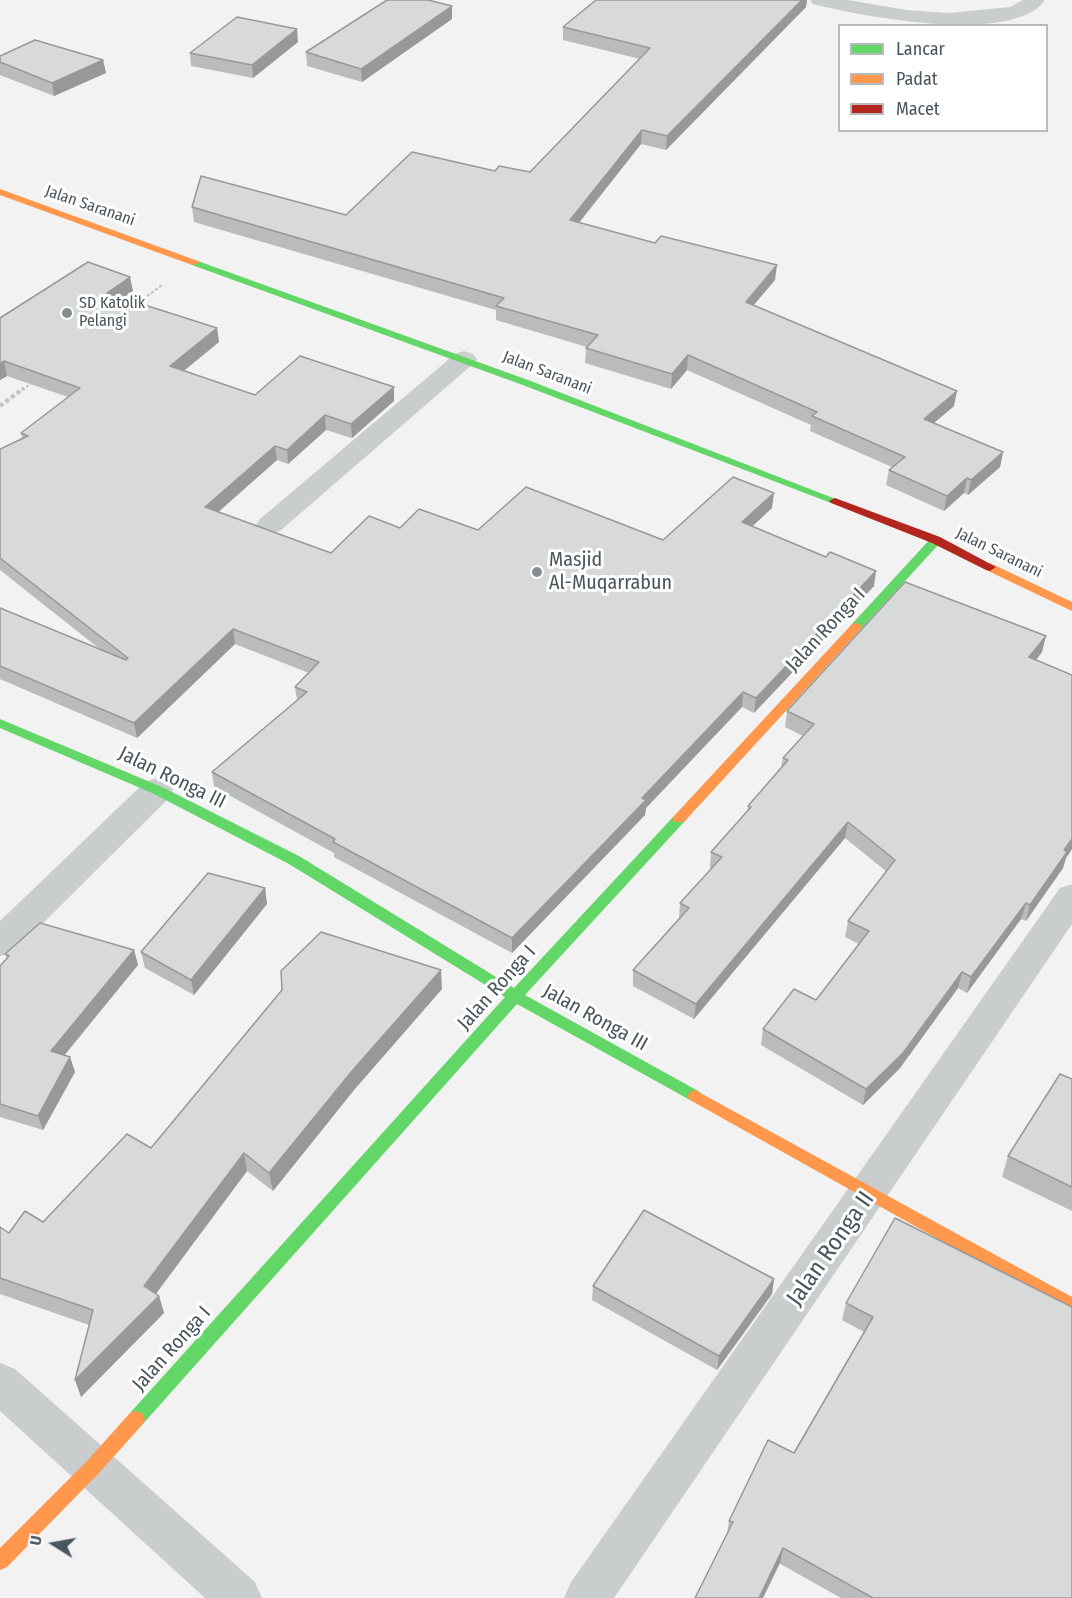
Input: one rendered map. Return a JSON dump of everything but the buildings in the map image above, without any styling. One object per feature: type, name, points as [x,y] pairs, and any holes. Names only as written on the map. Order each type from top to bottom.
[{"type":"street","points":[[820,0],[915,18],[954,20],[1013,12],[1035,0]]},
{"type":"street","name":"Jalan Saranani","points":[[0,192],[464,359],[936,540],[1072,607]]},
{"type":"street","points":[[270,525],[464,359]]},
{"type":"street","name":"Jalan Ronga I","points":[[0,1561],[93,1467],[515,996],[936,540]]},
{"type":"street","name":"Jalan Ronga III","points":[[0,723],[158,790],[294,860],[515,996],[1072,1306]]},
{"type":"street","points":[[0,943],[158,790]]},
{"type":"street","name":"Jalan Ronga II","points":[[587,1598],[869,1194],[1072,897]]},
{"type":"street","points":[[0,1383],[239,1598]]},
{"type":"path","points":[[130,309],[194,261]]},
{"type":"path","points":[[0,406],[37,378]]},
{"type":"traffic: fast","points":[[195,263],[524,382],[835,501]]},
{"type":"traffic: fast","points":[[856,627],[936,540]]},
{"type":"traffic: fast","points":[[0,723],[157,790],[294,860],[515,996],[695,1096]]},
{"type":"traffic: fast","points":[[136,1419],[515,996],[679,819]]},
{"type":"traffic: slow","points":[[0,192],[195,263]]},
{"type":"traffic: slow","points":[[990,567],[1072,607]]},
{"type":"traffic: slow","points":[[679,819],[856,627]]},
{"type":"traffic: slow","points":[[695,1096],[1072,1306]]},
{"type":"traffic: slow","points":[[0,1561],[93,1467],[136,1419]]},
{"type":"traffic: jam","points":[[835,501],[936,540],[990,567]]},
{"type":"place","name":"SD Katolik Pelangi","points":[[67,313]]},
{"type":"place","name":"Masjid Al-Muqarrabun","points":[[537,572]]}]
